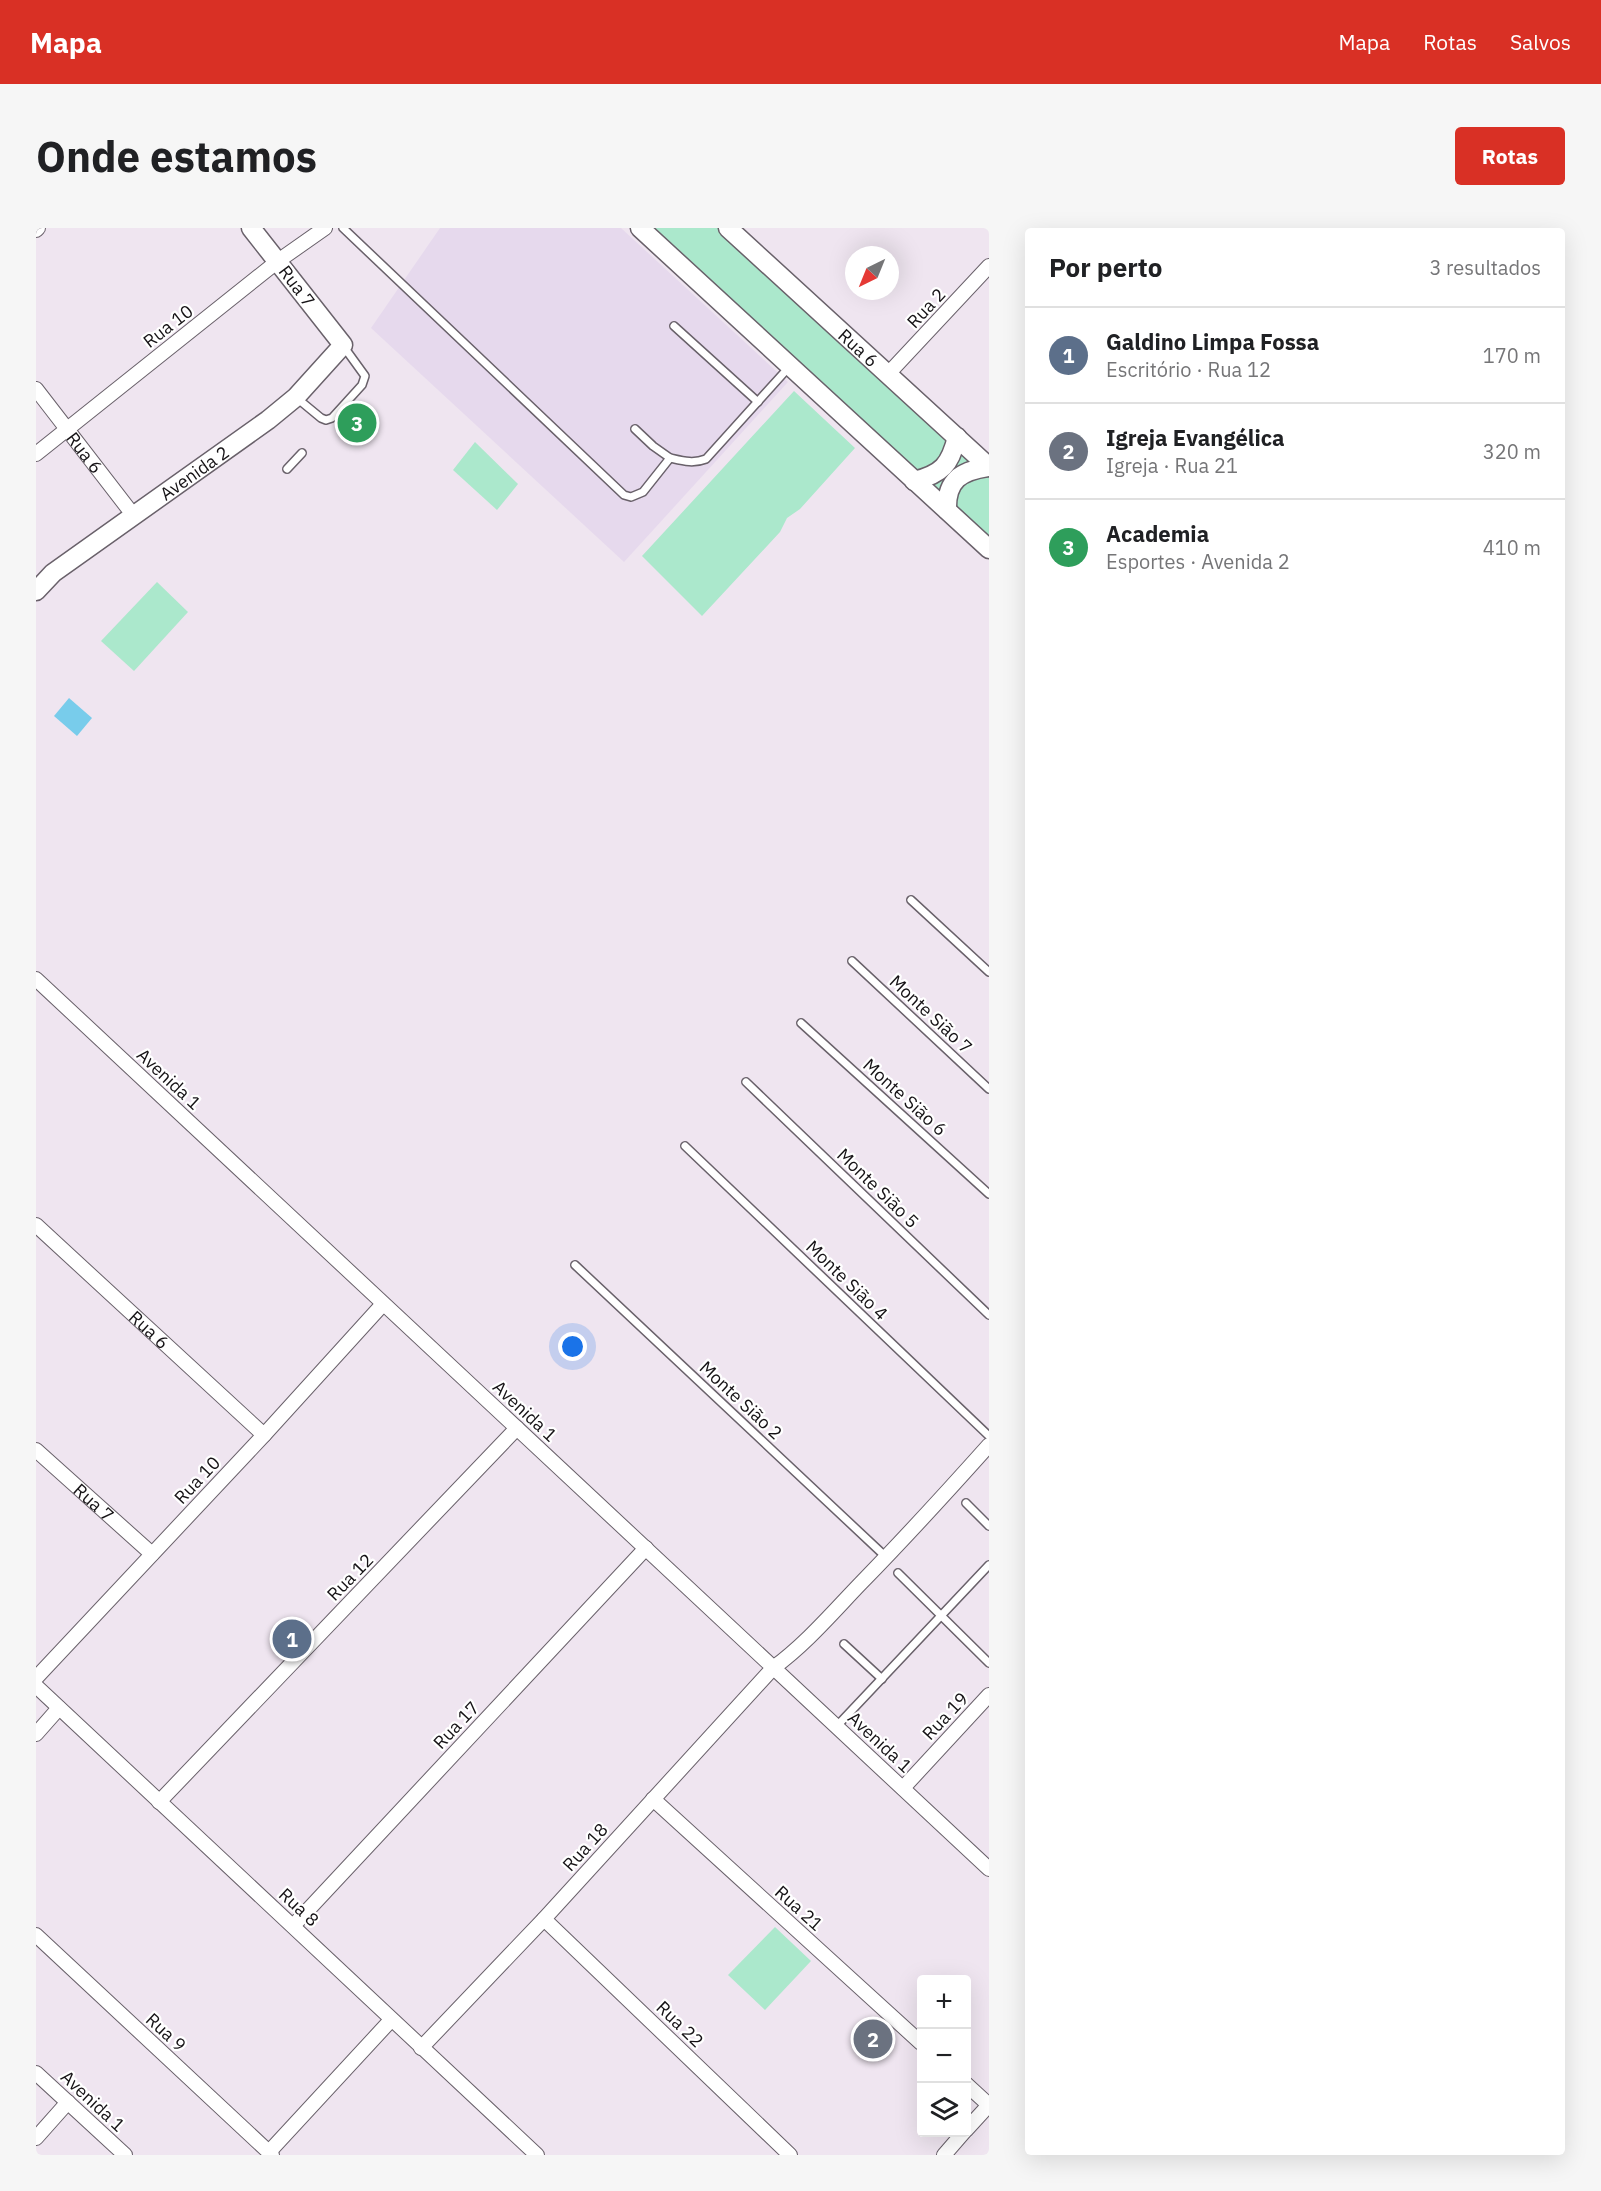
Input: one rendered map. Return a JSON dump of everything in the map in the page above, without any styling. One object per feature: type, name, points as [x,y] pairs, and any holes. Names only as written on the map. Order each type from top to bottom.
[{"type":"street","name":"Rua 7","points":[[251,228],[343,345]]},
{"type":"street","name":"Rua 10","points":[[36,454],[278,261],[325,228]]},
{"type":"street","points":[[640,228],[989,549]]},
{"type":"street","name":"Rua 6","points":[[728,228],[989,467]]},
{"type":"street","name":"Rua 2","points":[[888,374],[989,266]]},
{"type":"street","name":"Avenida 2","points":[[36,591],[53,573],[268,420],[296,397],[343,345]]},
{"type":"street","name":"Rua 6","points":[[36,389],[134,516]]},
{"type":"street","points":[[914,481],[940,471],[951,457],[957,437]]},
{"type":"street","points":[[947,510],[947,495],[955,481],[968,471],[989,467]]},
{"type":"street","name":"Avenida 1","points":[[36,979],[989,1869]]},
{"type":"street","name":"Rua 6","points":[[36,1225],[264,1435]]},
{"type":"street","name":"Rua 10","points":[[36,1678],[264,1435],[383,1304]]},
{"type":"street","name":"Rua 12","points":[[159,1802],[517,1428]]},
{"type":"street","name":"Rua 18","points":[[422,2048],[544,1919],[773,1668],[802,1644],[989,1445]]},
{"type":"street","name":"Rua 7","points":[[36,1450],[152,1554]]},
{"type":"street","name":"Rua 17","points":[[293,1926],[646,1548]]},
{"type":"street","name":"Rua 8","points":[[36,1686],[537,2155]]},
{"type":"street","name":"Rua 19","points":[[903,1788],[989,1695]]},
{"type":"street","points":[[36,1734],[59,1708]]},
{"type":"street","name":"Rua 21","points":[[653,1799],[917,2039]]},
{"type":"street","name":"Rua 22","points":[[544,1919],[790,2155]]},
{"type":"street","name":"Rua 9","points":[[36,1935],[271,2154]]},
{"type":"street","points":[[271,2154],[391,2020]]},
{"type":"street","name":"Avenida 1","points":[[36,2073],[125,2155]]},
{"type":"street","points":[[971,2089],[989,2105],[971,2124]]},
{"type":"street","points":[[36,2138],[68,2102]]},
{"type":"street","points":[[944,2155],[960,2137]]},
{"type":"lane","points":[[343,228],[624,495],[631,497],[643,492],[670,458]]},
{"type":"lane","points":[[674,326],[758,402]]},
{"type":"lane","points":[[296,397],[326,420],[332,418],[362,385],[365,376],[343,345]]},
{"type":"lane","points":[[635,429],[670,458],[685,462],[698,462],[706,459],[790,366]]},
{"type":"lane","points":[[287,469],[302,453]]},
{"type":"lane","points":[[911,900],[989,972]]},
{"type":"lane","name":"Monte Sião 7","points":[[852,960],[989,1089]]},
{"type":"lane","name":"Monte Sião 6","points":[[801,1023],[989,1194]]},
{"type":"lane","name":"Monte Sião 5","points":[[746,1082],[989,1315]]},
{"type":"lane","name":"Monte Sião 4","points":[[685,1146],[989,1436]]},
{"type":"lane","name":"Monte Sião 2","points":[[575,1265],[886,1557]]},
{"type":"lane","points":[[966,1503],[989,1526]]},
{"type":"lane","points":[[836,1727],[989,1565]]},
{"type":"lane","points":[[898,1574],[989,1663]]},
{"type":"lane","points":[[844,1644],[882,1679]]},
{"type":"shaded area","points":[[440,228],[621,228],[788,382],[624,562],[371,328]]},
{"type":"green space","points":[[647,228],[735,228],[989,462],[989,543]]},
{"type":"green space","points":[[794,391],[855,448],[800,509],[787,518],[780,532],[702,616],[642,556]]},
{"type":"green space","points":[[475,442],[518,484],[497,510],[453,470]]},
{"type":"green space","points":[[157,582],[188,612],[134,671],[101,641]]},
{"type":"green space","points":[[775,1927],[811,1961],[765,2010],[728,1975]]},
{"type":"water","points":[[69,698],[92,718],[77,736],[54,716]]},
{"type":"building","points":[[875,2020],[892,2034],[870,2058],[854,2043]]},
{"type":"place","name":"Academia","points":[[357,423]]},
{"type":"place","name":"Galdino Limpa Fossa","points":[[292,1639]]},
{"type":"place","name":"Igreja Evangélica","points":[[873,2039]]}]
